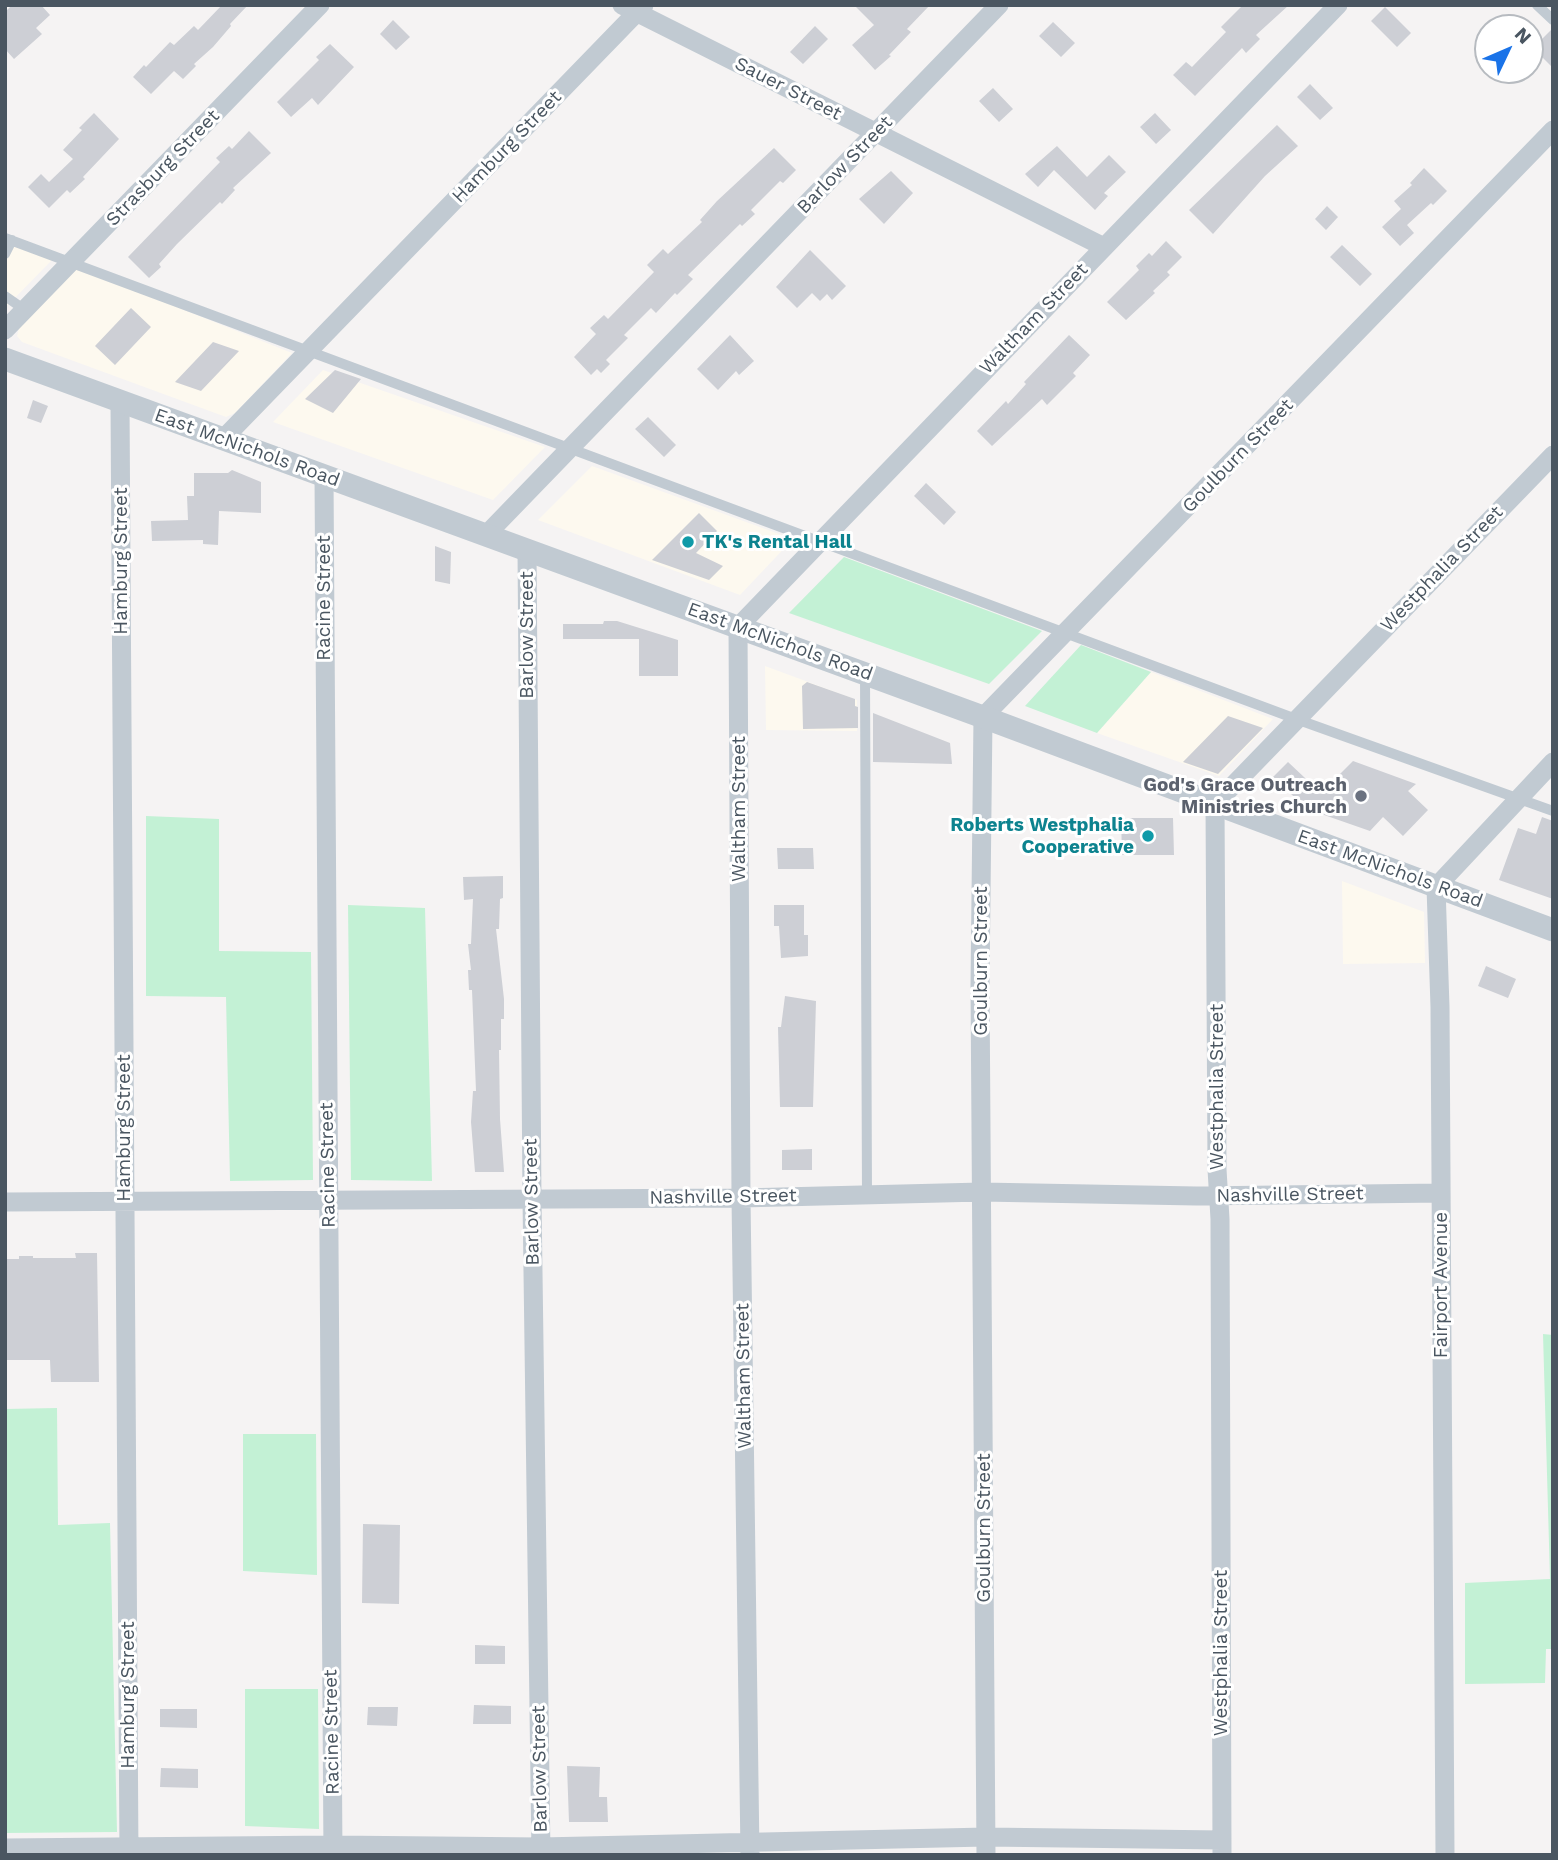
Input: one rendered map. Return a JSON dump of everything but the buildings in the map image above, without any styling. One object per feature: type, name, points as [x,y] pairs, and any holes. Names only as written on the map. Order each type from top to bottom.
[{"type":"street","name":"Strasburg Street","points":[[5,330],[320,5]]},
{"type":"street","name":"Barlow Street","points":[[486,535],[999,5]]},
{"type":"street","name":"Waltham Street","points":[[750,1848],[741,1198],[738,627],[1338,5]]},
{"type":"street","name":"Sauer Street","points":[[634,8],[1104,247]]},
{"type":"street","name":"Hamburg Street","points":[[223,439],[634,8]]},
{"type":"street","name":"Goulburn Street","points":[[986,1846],[980,985],[983,717],[1553,130]]},
{"type":"street","name":"East McNichols Road","points":[[5,359],[983,717],[1553,930]]},
{"type":"street","name":"Hamburg Street","points":[[120,401],[129,1851]]},
{"type":"street","name":"Westphalia Street","points":[[1222,1847],[1215,804],[1553,455]]},
{"type":"street","name":"Racine Street","points":[[324,476],[333,1850]]},
{"type":"street","name":"Barlow Street","points":[[527,550],[541,1851]]},
{"type":"street","points":[[1436,887],[1553,762]]},
{"type":"street","name":"Fairport Avenue","points":[[1436,887],[1440,1007],[1444,1855]]},
{"type":"street","name":"Nashville Street","points":[[5,1202],[741,1198],[982,1192],[1441,1194]]},
{"type":"street","points":[[5,1847],[129,1851],[541,1851],[986,1846],[1222,1847]]},
{"type":"lane","points":[[1537,5],[1553,20]]},
{"type":"lane","points":[[5,254],[8,239],[1296,719],[1553,811]]},
{"type":"lane","points":[[5,296],[25,310]]},
{"type":"lane","points":[[865,674],[867,1195]]},
{"type":"shaded area","points":[[5,242],[53,259],[5,308]]},
{"type":"shaded area","points":[[76,267],[292,353],[235,413],[226,417],[22,342],[17,336],[20,325]]},
{"type":"shaded area","points":[[323,370],[545,447],[493,500],[273,422]]},
{"type":"shaded area","points":[[592,466],[793,539],[740,595],[538,520]]},
{"type":"shaded area","points":[[765,666],[857,700],[857,731],[766,730]]},
{"type":"shaded area","points":[[1151,672],[1273,719],[1219,776],[1097,733]]},
{"type":"shaded area","points":[[1342,881],[1424,912],[1425,963],[1343,964]]},
{"type":"green space","points":[[844,557],[1042,631],[989,684],[789,613]]},
{"type":"green space","points":[[1081,645],[1151,672],[1097,733],[1025,706]]},
{"type":"green space","points":[[146,816],[219,819],[219,951],[311,952],[313,1180],[230,1181],[226,997],[146,996]]},
{"type":"green space","points":[[348,905],[425,908],[432,1181],[351,1180]]},
{"type":"green space","points":[[1543,1334],[1553,1335],[1553,1649],[1546,1649],[1545,1683],[1465,1684],[1465,1583],[1550,1579]]},
{"type":"green space","points":[[57,1408],[58,1525],[110,1523],[117,1832],[5,1833],[5,1409]]},
{"type":"green space","points":[[243,1434],[316,1434],[317,1575],[243,1571]]},
{"type":"green space","points":[[245,1689],[318,1689],[319,1829],[245,1826]]},
{"type":"place","name":"TK's Rental Hall","points":[[688,542]]},
{"type":"place","name":"God's Grace Outreach Ministries Church","points":[[1361,796]]},
{"type":"place","name":"Roberts Westphalia Cooperative","points":[[1148,836]]}]
